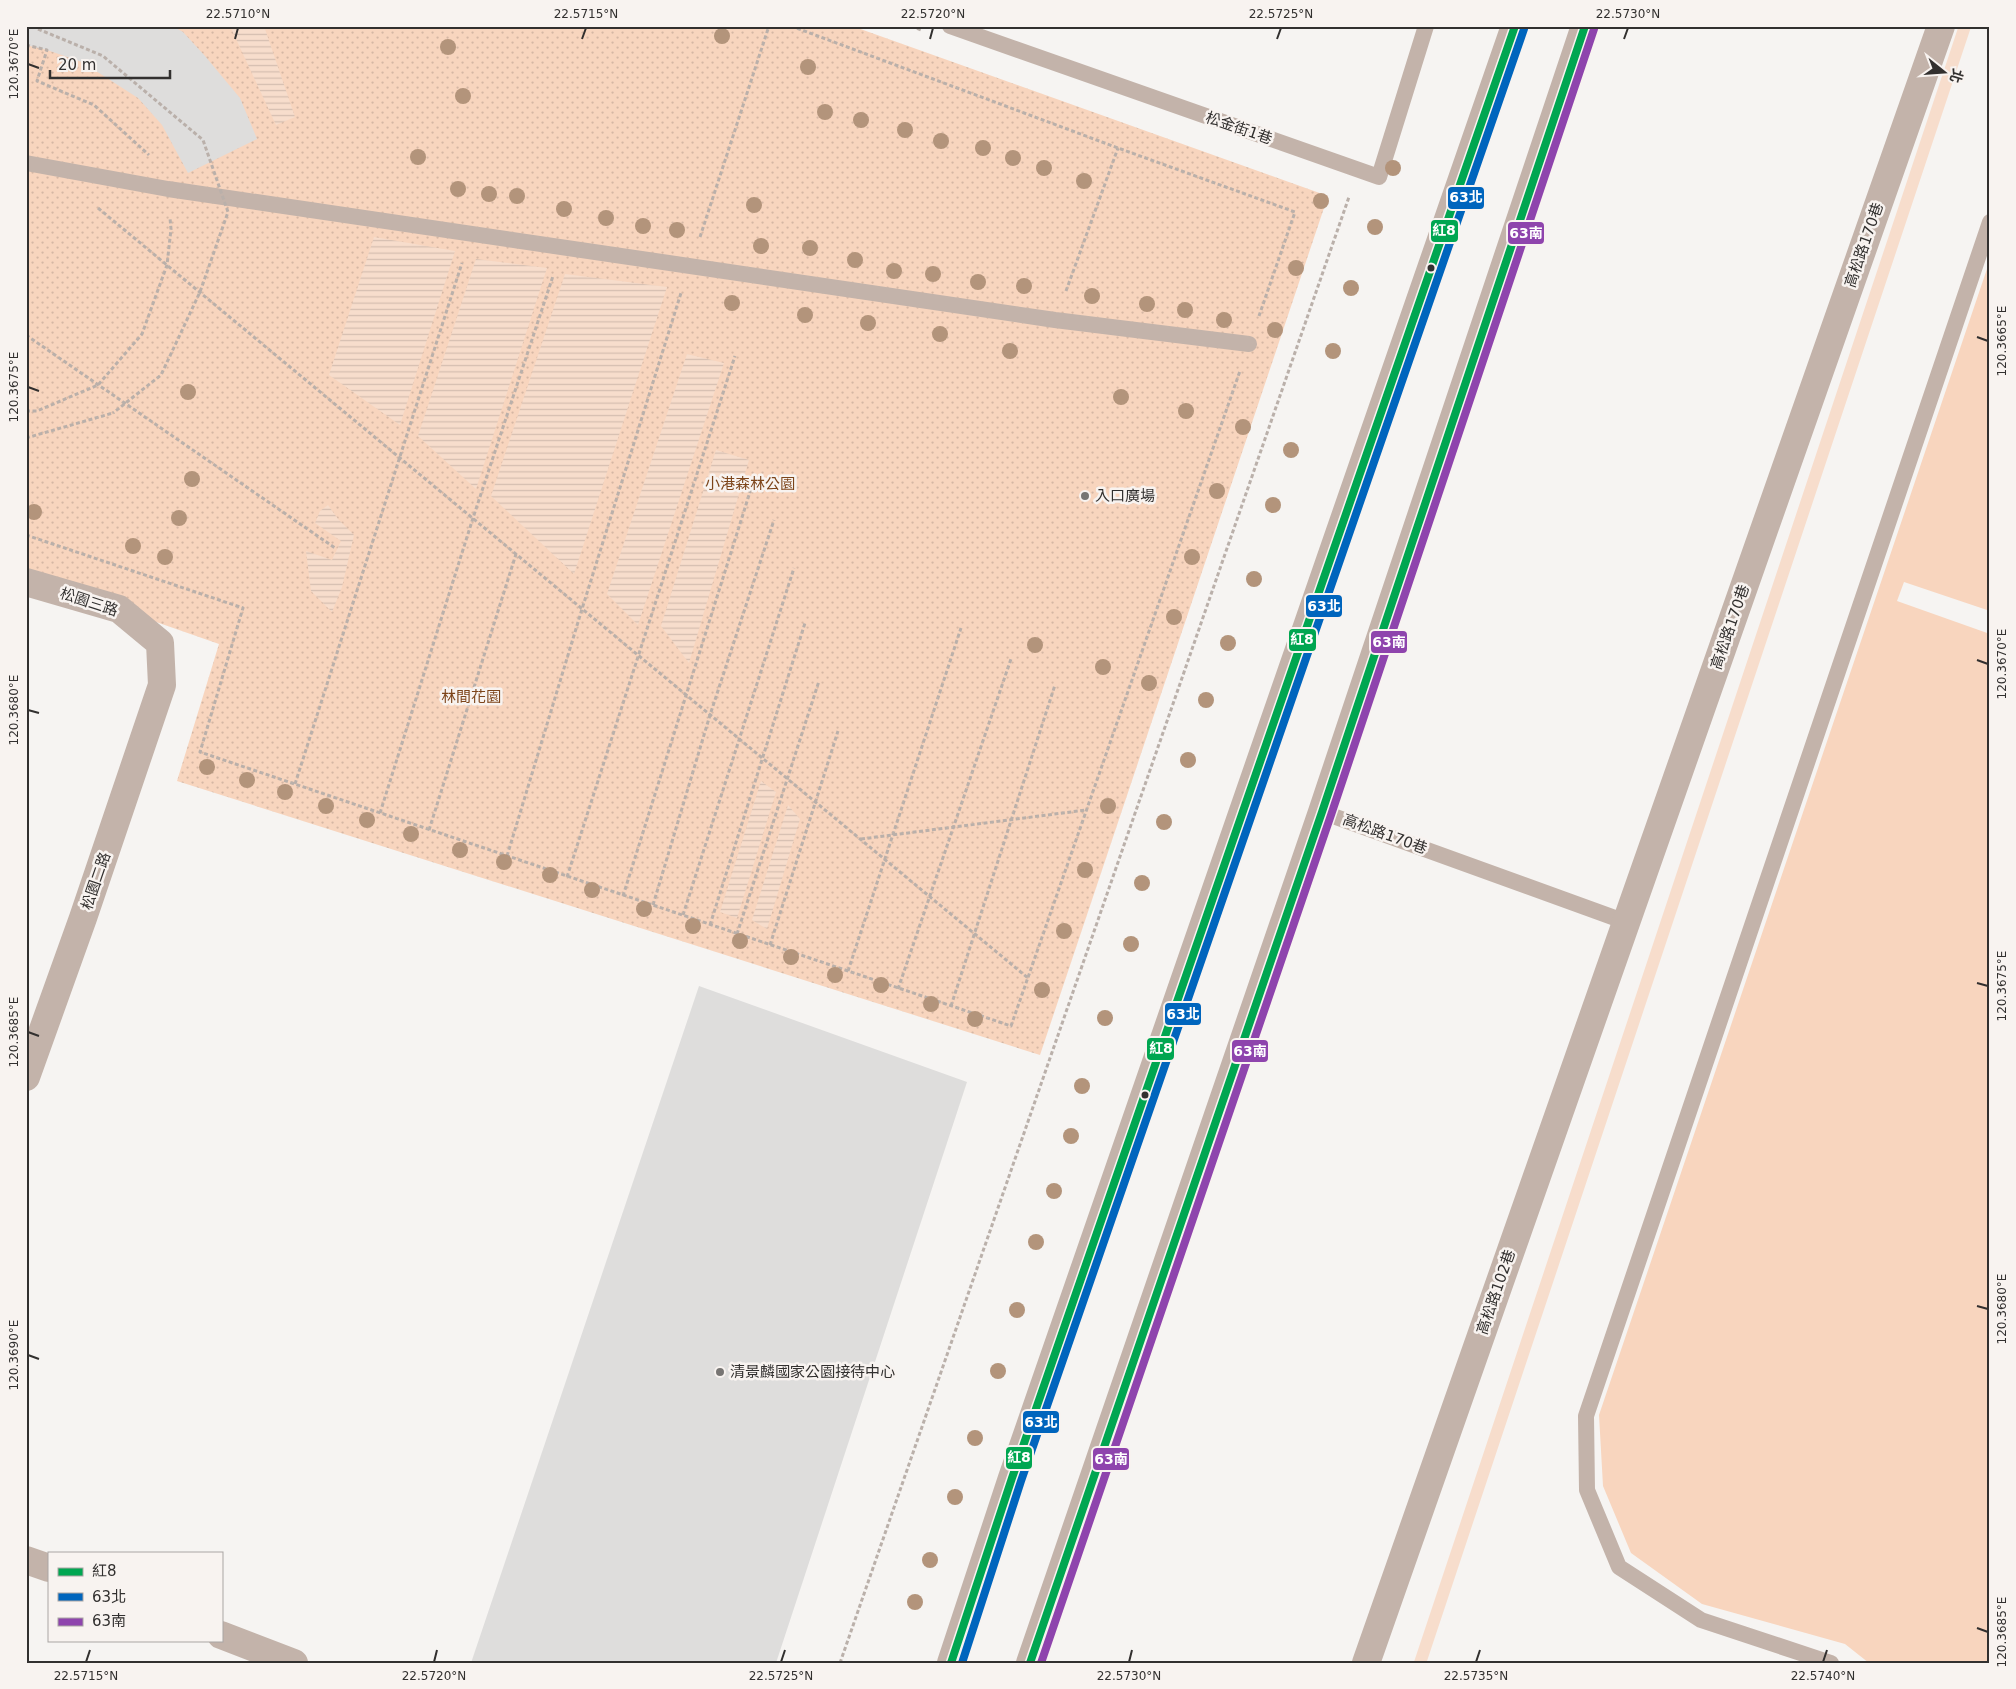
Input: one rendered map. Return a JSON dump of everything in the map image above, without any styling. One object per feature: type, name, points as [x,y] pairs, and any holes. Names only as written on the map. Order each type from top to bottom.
[{"type":"street","points":[[951,1663],[1012,1478],[1515,26]]},
{"type":"street","points":[[1030,1663],[1322,812],[1585,26]]},
{"type":"street","name":"高松路170巷","points":[[1626,922],[1941,26]]},
{"type":"street","name":"松園三路","points":[[26,582],[119,609],[160,643],[162,685]]},
{"type":"street","name":"松園二路","points":[[26,1077],[83,918],[162,685]]},
{"type":"street","name":"高松路102巷","points":[[1366,1663],[1626,922]]},
{"type":"street","points":[[26,1560],[48,1568]]},
{"type":"street","points":[[222,1635],[294,1663]]},
{"type":"lane","name":"松金街1巷","points":[[950,26],[1379,177],[1426,26]]},
{"type":"lane","points":[[26,163],[168,188],[471,234],[1055,320],[1249,344]]},
{"type":"lane","points":[[1831,1663],[1701,1620],[1619,1567],[1587,1490],[1586,1416],[1990,222]]},
{"type":"lane","name":"高松路170巷","points":[[1322,812],[1626,922]]},
{"type":"path","points":[[507,856],[582,609],[690,266],[769,26]]},
{"type":"path","points":[[26,535],[243,608],[200,752],[1011,1026],[1295,212],[791,26]]},
{"type":"path","points":[[911,26],[930,33]]},
{"type":"path","points":[[26,438],[113,413],[161,375],[200,292],[228,212],[203,140],[103,56],[38,29]]},
{"type":"path","points":[[26,45],[47,50],[37,81],[94,105],[155,161],[168,188],[171,229],[167,265],[142,334],[98,384],[37,411],[26,411]]},
{"type":"path","points":[[1055,320],[1118,148]]},
{"type":"path","points":[[840,1663],[1351,192]]},
{"type":"path","points":[[92,203],[1028,978]]},
{"type":"path","points":[[295,784],[471,234]]},
{"type":"path","points":[[380,813],[473,518],[562,247]]},
{"type":"path","points":[[26,335],[335,548]]},
{"type":"path","points":[[567,877],[735,356]]},
{"type":"path","points":[[623,896],[755,476]]},
{"type":"path","points":[[653,905],[710,715],[774,520]]},
{"type":"path","points":[[429,830],[516,554]]},
{"type":"path","points":[[683,915],[794,568]]},
{"type":"path","points":[[710,925],[805,623]]},
{"type":"path","points":[[848,971],[961,628]]},
{"type":"path","points":[[898,989],[1011,659]]},
{"type":"path","points":[[737,934],[820,681]]},
{"type":"path","points":[[951,1006],[973,933],[1055,685]]},
{"type":"path","points":[[770,945],[838,731]]},
{"type":"path","points":[[860,840],[1086,810]]},
{"type":"green space","name":"小港森林公園","points":[[26,26],[852,26],[1328,196],[1040,1055],[177,781],[219,644],[119,609],[26,582]]},
{"type":"green space","points":[[1990,260],[1990,611],[1904,582],[1897,601],[1990,634],[1990,1663],[1869,1663],[1845,1644],[1702,1604],[1631,1553],[1603,1486],[1599,1415]]},
{"type":"shaded area","points":[[230,26],[264,26],[295,117],[276,125]]},
{"type":"shaded area","points":[[374,237],[455,251],[400,425],[329,375]]},
{"type":"shaded area","points":[[476,259],[547,268],[476,489],[418,436]]},
{"type":"shaded area","points":[[565,274],[667,287],[574,574],[491,496]]},
{"type":"shaded area","points":[[687,354],[724,363],[638,625],[607,594]]},
{"type":"shaded area","points":[[716,450],[749,460],[689,663],[661,626]]},
{"type":"shaded area","points":[[328,505],[338,519],[354,535],[342,587],[332,612],[311,591],[306,551],[332,560],[341,541],[315,523],[320,511]]},
{"type":"shaded area","points":[[761,781],[776,792],[737,918],[720,912]]},
{"type":"shaded area","points":[[788,805],[800,819],[767,929],[752,920]]},
{"type":"building","points":[[26,26],[172,26],[183,32],[240,98],[257,139],[188,173],[162,125],[138,98],[82,62],[26,45]]},
{"type":"building","name":"清景麟國家公園接待中心","points":[[699,986],[967,1082],[776,1663],[471,1663]]},
{"type":"waterway","points":[[1420,1663],[1965,26]]},
{"type":"transit line","name":"紅8","points":[[951,1663],[1012,1478],[1515,26]]},
{"type":"transit line","name":"紅8","points":[[1030,1663],[1322,812],[1585,26]]},
{"type":"transit line","name":"63北","points":[[962,1663],[1021,1481],[1524,29]]},
{"type":"transit line","name":"63南","points":[[1041,1663],[1331,815],[1594,29]]},
{"type":"place","name":"入口廣場","points":[[1085,496]]},
{"type":"place","name":"清景麟國家公園接待中心","points":[[720,1372]]},
{"type":"park label","name":"林間花園","points":[[471,697]]}]
